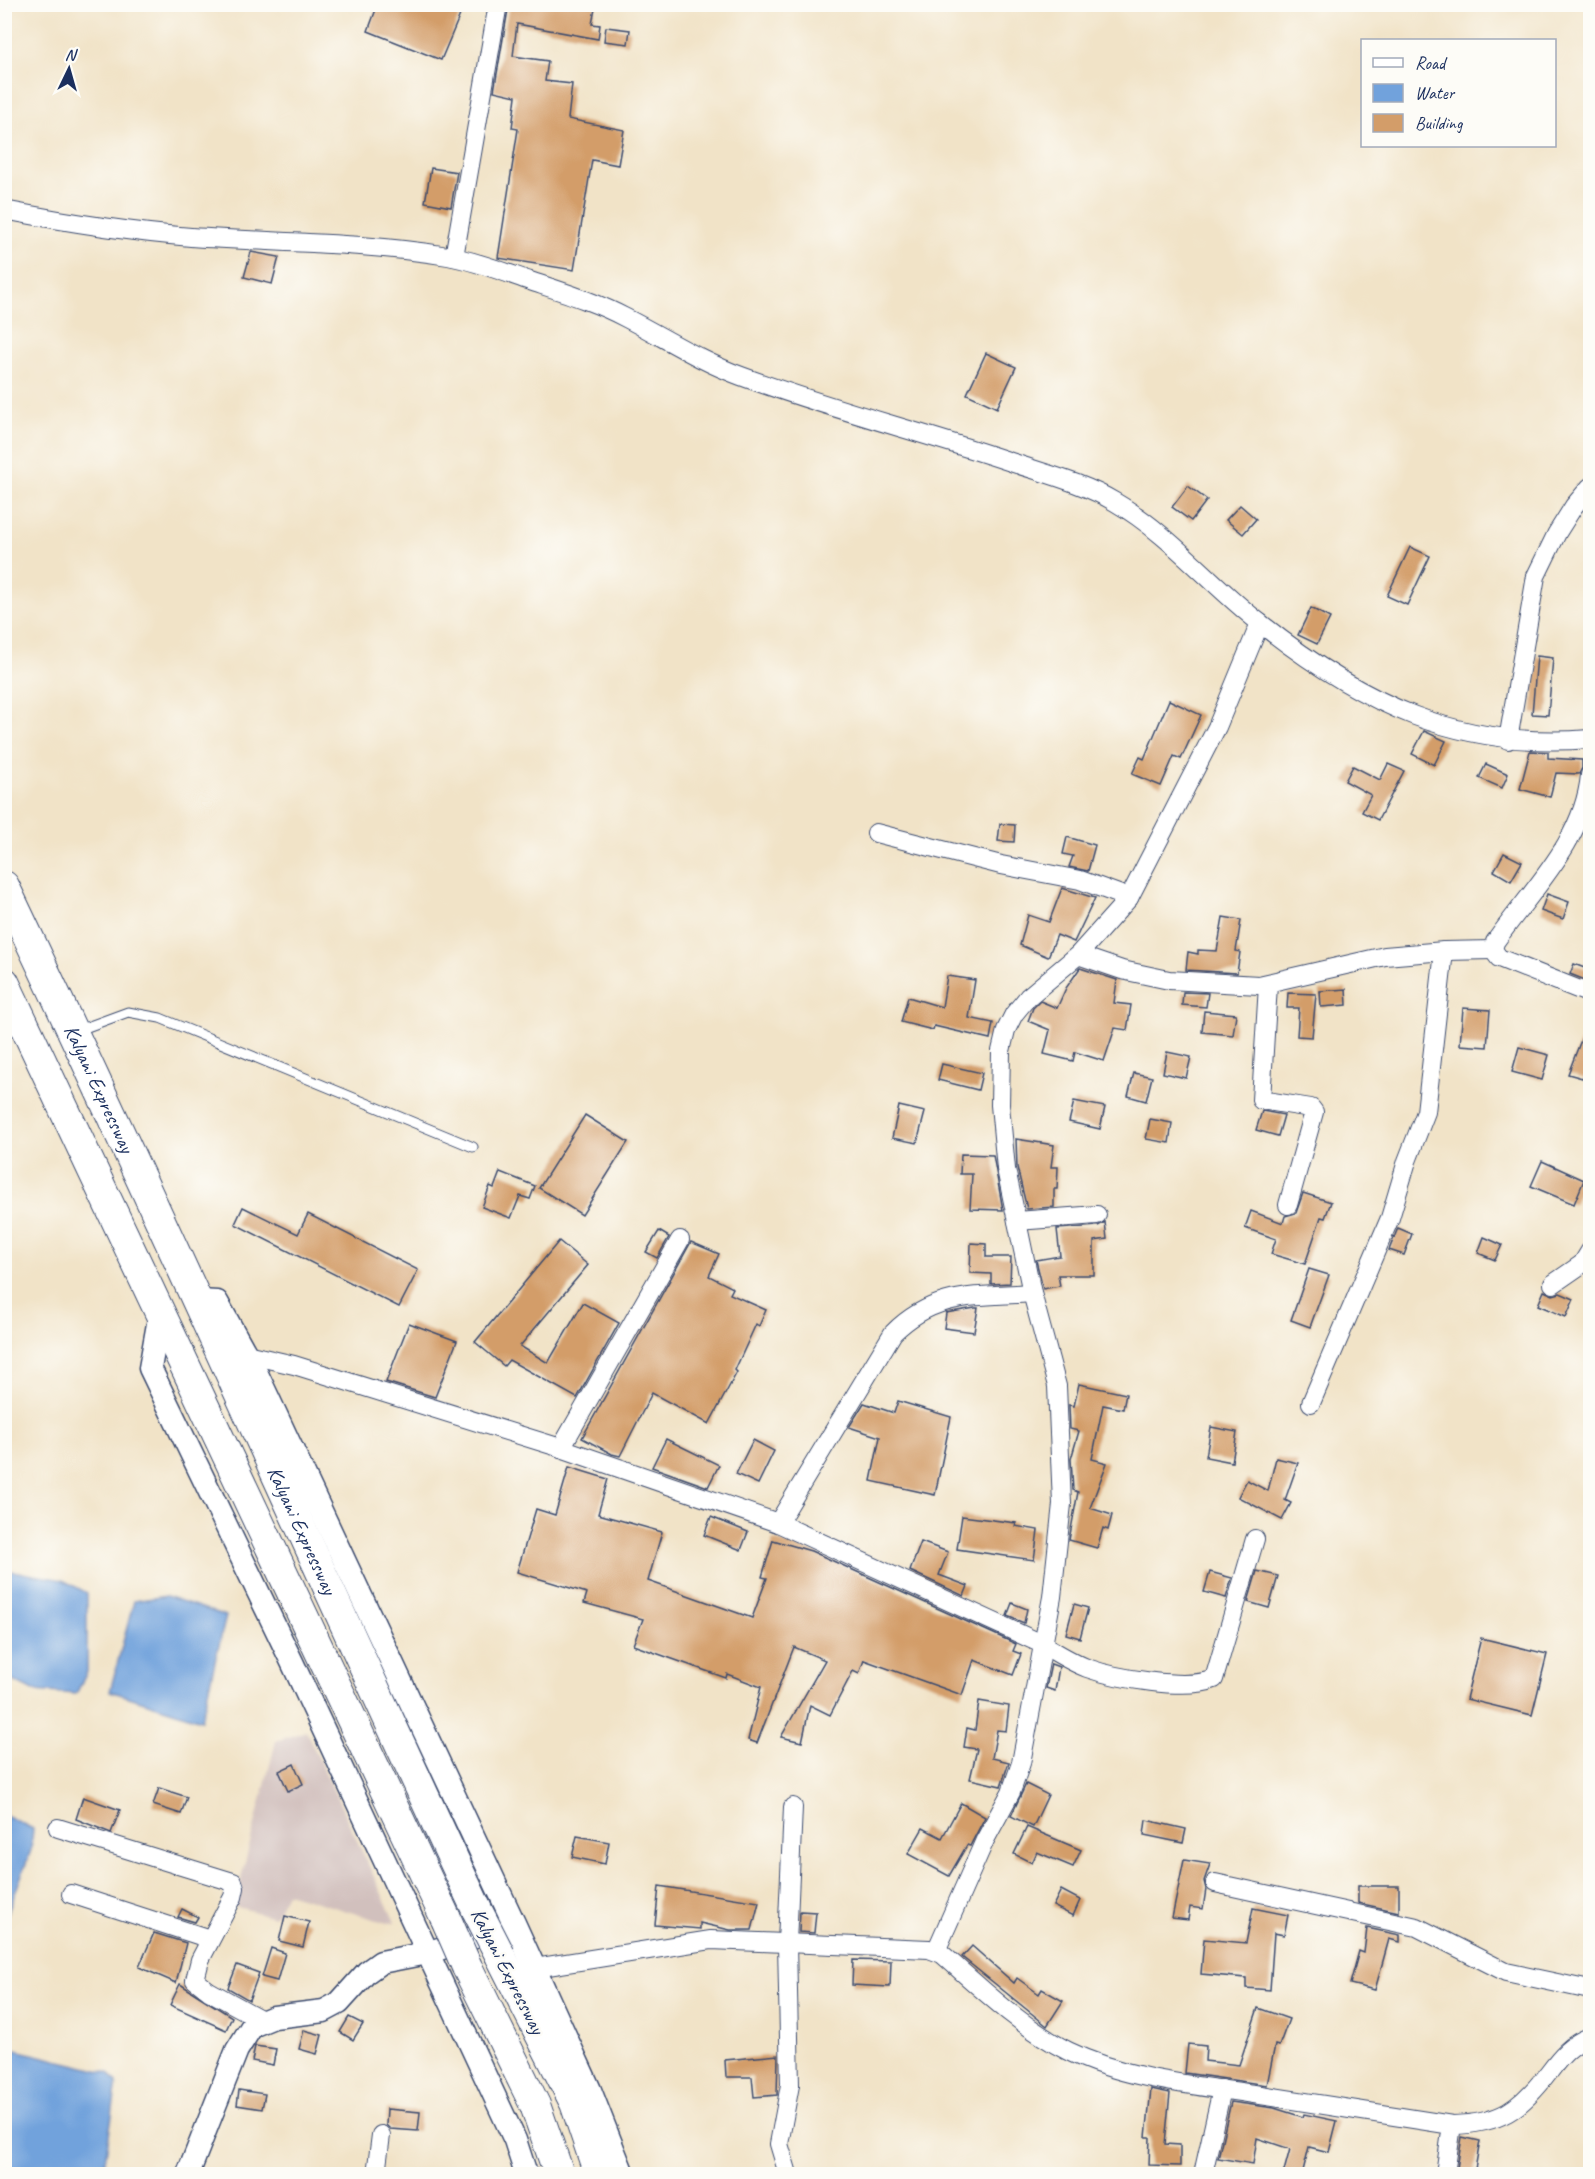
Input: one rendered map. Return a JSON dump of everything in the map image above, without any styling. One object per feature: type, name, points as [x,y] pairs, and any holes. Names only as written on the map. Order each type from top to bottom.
[{"type":"highway","name":"Kalyani Expressway","points":[[4,886],[199,1301],[477,1910],[575,2103],[599,2175]]},
{"type":"highway","name":"Kalyani Expressway","points":[[4,982],[467,1967],[535,2105],[559,2175]]},
{"type":"street","points":[[454,257],[498,4]]},
{"type":"street","points":[[4,210],[72,223],[177,236],[326,242],[454,257],[593,302],[708,363],[744,378],[1088,488],[1146,522],[1260,623],[1332,674],[1374,699],[1443,726],[1508,740],[1531,742],[1590,739]]},
{"type":"street","points":[[1508,740],[1536,576],[1557,534],[1574,506],[1590,487]]},
{"type":"street","points":[[936,1952],[968,1874],[1018,1775],[1052,1597],[1062,1504],[1061,1439],[1053,1364],[1032,1293],[1006,1168],[1000,1105],[1004,1040],[1014,1014],[1028,997],[1078,955],[1129,898],[1217,727],[1260,623]]},
{"type":"street","points":[[1493,950],[1495,942],[1572,834],[1585,804],[1590,774]]},
{"type":"street","points":[[876,833],[1001,865],[1080,880],[1129,898]]},
{"type":"street","points":[[1078,955],[1122,970],[1169,980],[1268,985],[1357,961],[1444,951],[1493,950]]},
{"type":"street","points":[[1493,950],[1499,958],[1590,994]]},
{"type":"street","points":[[1311,1403],[1390,1218],[1407,1161],[1426,1113],[1444,951]]},
{"type":"street","points":[[1268,985],[1261,1100],[1311,1108],[1314,1112],[1288,1205]]},
{"type":"street","points":[[1017,1221],[1097,1215]]},
{"type":"street","points":[[561,1448],[680,1240]]},
{"type":"street","points":[[1552,1284],[1582,1264],[1590,1251]]},
{"type":"street","points":[[778,1523],[893,1333],[910,1316],[943,1301],[1032,1293]]},
{"type":"street","points":[[199,1301],[217,1302],[246,1354],[514,1923],[590,2090],[623,2175]]},
{"type":"street","points":[[160,1313],[150,1368],[297,1673],[428,1953],[515,2140],[526,2175]]},
{"type":"street","points":[[246,1354],[294,1365],[561,1448],[778,1523],[1042,1644],[1075,1663],[1108,1674],[1189,1684],[1214,1679],[1255,1539]]},
{"type":"street","points":[[788,2175],[779,2144],[790,2085],[787,1943],[793,1807]]},
{"type":"street","points":[[58,1828],[233,1882],[235,1888],[233,1897],[210,1939],[196,1972],[198,1983],[262,2020]]},
{"type":"street","points":[[1215,1883],[1417,1927],[1506,1972],[1590,1990]]},
{"type":"street","points":[[71,1894],[210,1939]]},
{"type":"street","points":[[188,2175],[237,2050],[249,2028],[262,2020],[324,2011],[339,2003],[367,1972],[381,1962],[428,1953],[514,1923]]},
{"type":"street","points":[[534,1968],[711,1940],[921,1948],[936,1952],[1018,2018],[1066,2050],[1125,2072],[1452,2125],[1488,2121],[1514,2110],[1527,2099],[1571,2046],[1590,2037]]},
{"type":"street","points":[[1203,2175],[1222,2089]]},
{"type":"street","points":[[1445,2175],[1452,2125]]},
{"type":"street","points":[[376,2175],[381,2135]]},
{"type":"lane","points":[[74,1032],[128,1012],[160,1018],[473,1148]]},
{"type":"shaded area","points":[[306,1731],[395,1922],[387,1923],[287,1893],[274,1917],[234,1906],[276,1741]]},
{"type":"water","points":[[5,1570],[63,1580],[87,1593],[87,1672],[76,1694],[33,1691],[5,1677]]},
{"type":"water","points":[[166,1596],[226,1616],[201,1720],[110,1691],[134,1601]]},
{"type":"water","points":[[5,1815],[33,1829],[31,1850],[5,1920]]},
{"type":"water","points":[[8,2048],[109,2073],[117,2083],[103,2174],[5,2174],[4,2053]]},
{"type":"building","points":[[378,4],[452,4],[449,11],[460,15],[441,60],[368,31]]},
{"type":"building","points":[[509,4],[596,4],[592,24],[600,25],[598,39],[517,24],[513,56],[548,61],[545,81],[572,84],[568,119],[624,130],[618,165],[592,160],[574,270],[498,258],[518,129],[512,128],[516,96],[494,91]]},
{"type":"building","points":[[606,27],[630,30],[628,44],[604,41]]},
{"type":"building","points":[[431,168],[457,172],[451,207],[425,202]]},
{"type":"building","points":[[251,252],[279,257],[272,284],[244,277]]},
{"type":"building","points":[[986,353],[1016,367],[997,408],[967,394]]},
{"type":"building","points":[[1188,486],[1207,500],[1191,521],[1172,507]]},
{"type":"building","points":[[1240,505],[1256,519],[1243,534],[1226,520]]},
{"type":"building","points":[[1410,547],[1430,556],[1407,605],[1387,596]]},
{"type":"building","points":[[1311,608],[1330,618],[1317,644],[1298,635]]},
{"type":"building","points":[[1537,656],[1553,658],[1548,715],[1532,714]]},
{"type":"building","points":[[1169,700],[1201,715],[1181,759],[1174,756],[1161,786],[1132,774],[1140,757],[1144,759]]},
{"type":"building","points":[[1424,731],[1446,741],[1434,765],[1412,754]]},
{"type":"building","points":[[1530,751],[1548,752],[1548,758],[1582,760],[1582,768],[1579,774],[1556,773],[1550,797],[1520,789]]},
{"type":"building","points":[[1388,764],[1404,771],[1378,820],[1362,812],[1371,795],[1345,781],[1353,766],[1380,780]]},
{"type":"building","points":[[1486,764],[1508,774],[1502,788],[1479,778]]},
{"type":"building","points":[[1000,824],[1015,825],[1014,842],[998,841]]},
{"type":"building","points":[[1067,837],[1095,845],[1088,871],[1069,867],[1073,856],[1063,854]]},
{"type":"building","points":[[1504,853],[1522,862],[1511,881],[1494,871]]},
{"type":"building","points":[[1062,888],[1095,898],[1074,942],[1057,935],[1048,957],[1020,945],[1028,915],[1049,922]]},
{"type":"building","points":[[1547,894],[1569,902],[1563,919],[1541,911]]},
{"type":"building","points":[[1223,917],[1241,920],[1236,951],[1240,952],[1237,973],[1186,970],[1188,952],[1198,954],[1198,950],[1217,951]]},
{"type":"building","points":[[1574,964],[1590,970],[1590,982],[1570,974]]},
{"type":"building","points":[[1080,968],[1117,980],[1114,1003],[1131,1005],[1127,1030],[1115,1028],[1104,1061],[1075,1052],[1073,1061],[1044,1054],[1050,1030],[1028,1021],[1033,1008],[1040,1001],[1057,1008],[1066,988]]},
{"type":"building","points":[[947,976],[975,980],[969,1018],[993,1023],[990,1039],[934,1026],[933,1030],[901,1022],[908,997],[942,1007]]},
{"type":"building","points":[[1346,989],[1347,1005],[1321,1007],[1320,991]]},
{"type":"building","points":[[1183,992],[1208,993],[1206,1007],[1182,1005]]},
{"type":"building","points":[[1288,993],[1316,994],[1312,1037],[1297,1036],[1299,1008],[1287,1008]]},
{"type":"building","points":[[1463,1008],[1490,1010],[1487,1047],[1460,1045]]},
{"type":"building","points":[[1204,1011],[1236,1014],[1233,1035],[1202,1032]]},
{"type":"building","points":[[1589,1019],[1590,1065],[1586,1079],[1568,1074]]},
{"type":"building","points":[[1519,1047],[1549,1055],[1542,1080],[1512,1072]]},
{"type":"building","points":[[1167,1052],[1191,1057],[1186,1078],[1163,1073]]},
{"type":"building","points":[[942,1064],[982,1073],[978,1090],[938,1080]]},
{"type":"building","points":[[1134,1073],[1152,1077],[1146,1101],[1128,1096]]},
{"type":"building","points":[[1074,1101],[1105,1107],[1100,1129],[1069,1122]]},
{"type":"building","points":[[899,1106],[925,1112],[917,1143],[892,1138]]},
{"type":"building","points":[[1262,1111],[1284,1115],[1278,1136],[1256,1130]]},
{"type":"building","points":[[585,1115],[628,1142],[582,1215],[539,1188]]},
{"type":"building","points":[[1150,1119],[1172,1123],[1169,1143],[1146,1139]]},
{"type":"building","points":[[1016,1139],[1054,1145],[1051,1167],[1058,1167],[1054,1207],[1027,1209],[1017,1167]]},
{"type":"building","points":[[961,1154],[993,1155],[1003,1210],[970,1209],[972,1174],[960,1174]]},
{"type":"building","points":[[1542,1161],[1584,1180],[1574,1204],[1531,1186]]},
{"type":"building","points":[[500,1172],[535,1186],[530,1199],[520,1196],[511,1218],[482,1207],[490,1186],[494,1188]]},
{"type":"building","points":[[1303,1193],[1331,1202],[1325,1218],[1321,1217],[1305,1264],[1271,1254],[1276,1239],[1245,1228],[1251,1211],[1283,1223],[1285,1216],[1296,1213]]},
{"type":"building","points":[[243,1207],[298,1234],[308,1214],[418,1270],[399,1307],[235,1224]]},
{"type":"building","points":[[1105,1222],[1107,1239],[1094,1241],[1094,1275],[1058,1275],[1060,1286],[1043,1289],[1036,1260],[1060,1256],[1057,1229],[1098,1226]]},
{"type":"building","points":[[1398,1228],[1412,1234],[1404,1255],[1389,1250]]},
{"type":"building","points":[[659,1231],[669,1237],[657,1258],[646,1252]]},
{"type":"building","points":[[1484,1237],[1502,1245],[1495,1260],[1478,1253]]},
{"type":"building","points":[[559,1241],[588,1265],[520,1346],[548,1363],[583,1303],[619,1323],[577,1398],[509,1360],[504,1366],[475,1342]]},
{"type":"building","points":[[691,1242],[719,1254],[709,1276],[733,1288],[730,1294],[766,1310],[759,1326],[756,1324],[735,1370],[737,1372],[709,1424],[652,1393],[620,1456],[612,1454],[582,1438]]},
{"type":"building","points":[[971,1243],[986,1244],[986,1257],[1011,1257],[1010,1283],[991,1284],[991,1274],[970,1273]]},
{"type":"building","points":[[1309,1269],[1329,1275],[1310,1327],[1291,1320]]},
{"type":"building","points":[[1544,1291],[1553,1295],[1560,1293],[1574,1299],[1566,1317],[1538,1305]]},
{"type":"building","points":[[978,1308],[974,1332],[944,1328],[946,1313]]},
{"type":"building","points":[[409,1323],[457,1341],[435,1397],[386,1382]]},
{"type":"building","points":[[1079,1384],[1126,1394],[1123,1409],[1103,1405],[1092,1459],[1107,1463],[1090,1508],[1112,1515],[1108,1530],[1103,1528],[1097,1548],[1069,1540],[1078,1492],[1073,1490],[1071,1459],[1079,1431],[1070,1429],[1069,1405],[1074,1406]]},
{"type":"building","points":[[898,1401],[951,1417],[935,1495],[871,1481],[880,1437],[849,1427],[864,1403],[894,1413]]},
{"type":"building","points":[[1211,1427],[1237,1432],[1232,1462],[1206,1457]]},
{"type":"building","points":[[666,1439],[719,1465],[708,1487],[652,1467]]},
{"type":"building","points":[[753,1440],[774,1451],[758,1484],[736,1474]]},
{"type":"building","points":[[1276,1458],[1298,1463],[1285,1500],[1291,1503],[1282,1520],[1238,1497],[1247,1480],[1268,1491]]},
{"type":"building","points":[[569,1467],[608,1479],[598,1514],[662,1532],[648,1581],[752,1618],[767,1578],[762,1577],[773,1540],[811,1551],[1016,1644],[1013,1651],[1021,1654],[1013,1675],[974,1660],[962,1695],[864,1660],[859,1674],[853,1671],[830,1715],[810,1705],[802,1742],[781,1737],[825,1660],[794,1647],[757,1743],[748,1740],[761,1687],[727,1674],[726,1678],[633,1645],[643,1619],[584,1603],[587,1593],[517,1572],[536,1509],[555,1515]]},
{"type":"building","points":[[962,1516],[1016,1523],[1015,1526],[1038,1530],[1034,1560],[957,1549]]},
{"type":"building","points":[[711,1517],[748,1532],[741,1550],[704,1535]]},
{"type":"building","points":[[921,1542],[948,1552],[939,1575],[968,1586],[964,1596],[910,1571]]},
{"type":"building","points":[[1257,1571],[1278,1576],[1269,1608],[1248,1602]]},
{"type":"building","points":[[1210,1572],[1232,1578],[1226,1598],[1204,1592]]},
{"type":"building","points":[[1012,1603],[1027,1609],[1024,1623],[1007,1616]]},
{"type":"building","points":[[1074,1604],[1088,1608],[1080,1638],[1066,1634]]},
{"type":"building","points":[[1481,1638],[1547,1654],[1532,1715],[1466,1699]]},
{"type":"building","points":[[1051,1664],[1059,1667],[1055,1691],[1046,1688]]},
{"type":"building","points":[[979,1701],[1009,1706],[1006,1731],[997,1730],[992,1758],[1009,1762],[1001,1786],[970,1779],[977,1749],[964,1747],[967,1728],[975,1730]]},
{"type":"building","points":[[294,1764],[303,1784],[288,1791],[279,1771]]},
{"type":"building","points":[[1026,1784],[1048,1795],[1033,1827],[1011,1816]]},
{"type":"building","points":[[159,1788],[187,1797],[181,1814],[153,1805]]},
{"type":"building","points":[[83,1797],[120,1810],[111,1833],[76,1819]]},
{"type":"building","points":[[961,1803],[985,1817],[970,1846],[967,1845],[949,1876],[908,1854],[923,1828],[942,1838]]},
{"type":"building","points":[[1146,1820],[1186,1829],[1183,1843],[1144,1835]]},
{"type":"building","points":[[1027,1827],[1081,1850],[1073,1867],[1037,1852],[1032,1863],[1014,1854]]},
{"type":"building","points":[[577,1836],[609,1842],[605,1864],[572,1857]]},
{"type":"building","points":[[1184,1860],[1210,1864],[1204,1881],[1206,1889],[1203,1909],[1190,1907],[1188,1920],[1172,1918]]},
{"type":"building","points":[[659,1886],[759,1902],[752,1930],[730,1930],[700,1923],[700,1929],[655,1925]]},
{"type":"building","points":[[1358,1886],[1399,1886],[1399,1912],[1358,1903]]},
{"type":"building","points":[[1061,1890],[1080,1900],[1073,1916],[1053,1906]]},
{"type":"building","points":[[1253,1908],[1288,1915],[1284,1935],[1274,1933],[1270,1990],[1246,1988],[1246,1978],[1201,1974],[1204,1939],[1246,1943]]},
{"type":"building","points":[[182,1909],[198,1917],[195,1922],[178,1917]]},
{"type":"building","points":[[800,1911],[816,1912],[814,1933],[799,1932]]},
{"type":"building","points":[[285,1916],[309,1922],[303,1947],[279,1941]]},
{"type":"building","points":[[1367,1928],[1400,1935],[1400,1942],[1389,1939],[1375,1990],[1350,1984],[1359,1951],[1364,1953]]},
{"type":"building","points":[[154,1933],[186,1943],[176,1983],[139,1967]]},
{"type":"building","points":[[972,1946],[1014,1983],[1017,1978],[1039,1994],[1042,1989],[1063,2001],[1047,2026],[962,1957]]},
{"type":"building","points":[[271,1948],[285,1953],[277,1981],[262,1977]]},
{"type":"building","points":[[853,1960],[891,1961],[890,1987],[852,1985]]},
{"type":"building","points":[[237,1965],[259,1973],[249,2000],[228,1988]]},
{"type":"building","points":[[180,1984],[232,2017],[226,2030],[170,2005]]},
{"type":"building","points":[[1258,2008],[1289,2019],[1279,2046],[1275,2045],[1267,2085],[1185,2073],[1188,2044],[1206,2046],[1205,2061],[1239,2065]]},
{"type":"building","points":[[349,2017],[363,2024],[353,2040],[340,2032]]},
{"type":"building","points":[[304,2030],[322,2035],[317,2054],[299,2049]]},
{"type":"building","points":[[255,2046],[276,2049],[273,2065],[252,2061]]},
{"type":"building","points":[[778,2055],[777,2095],[754,2097],[752,2077],[726,2077],[725,2060]]},
{"type":"building","points":[[1151,2089],[1170,2093],[1165,2144],[1180,2145],[1180,2166],[1149,2165],[1150,2137],[1146,2137]]},
{"type":"building","points":[[239,2090],[265,2094],[262,2109],[237,2105]]},
{"type":"building","points":[[1231,2102],[1274,2108],[1303,2117],[1304,2114],[1337,2121],[1329,2152],[1309,2147],[1302,2175],[1283,2175],[1290,2149],[1257,2138],[1253,2164],[1218,2158]]},
{"type":"building","points":[[387,2109],[420,2112],[418,2131],[390,2129],[386,2125]]},
{"type":"building","points":[[1462,2137],[1480,2141],[1474,2175],[1456,2175]]}]
